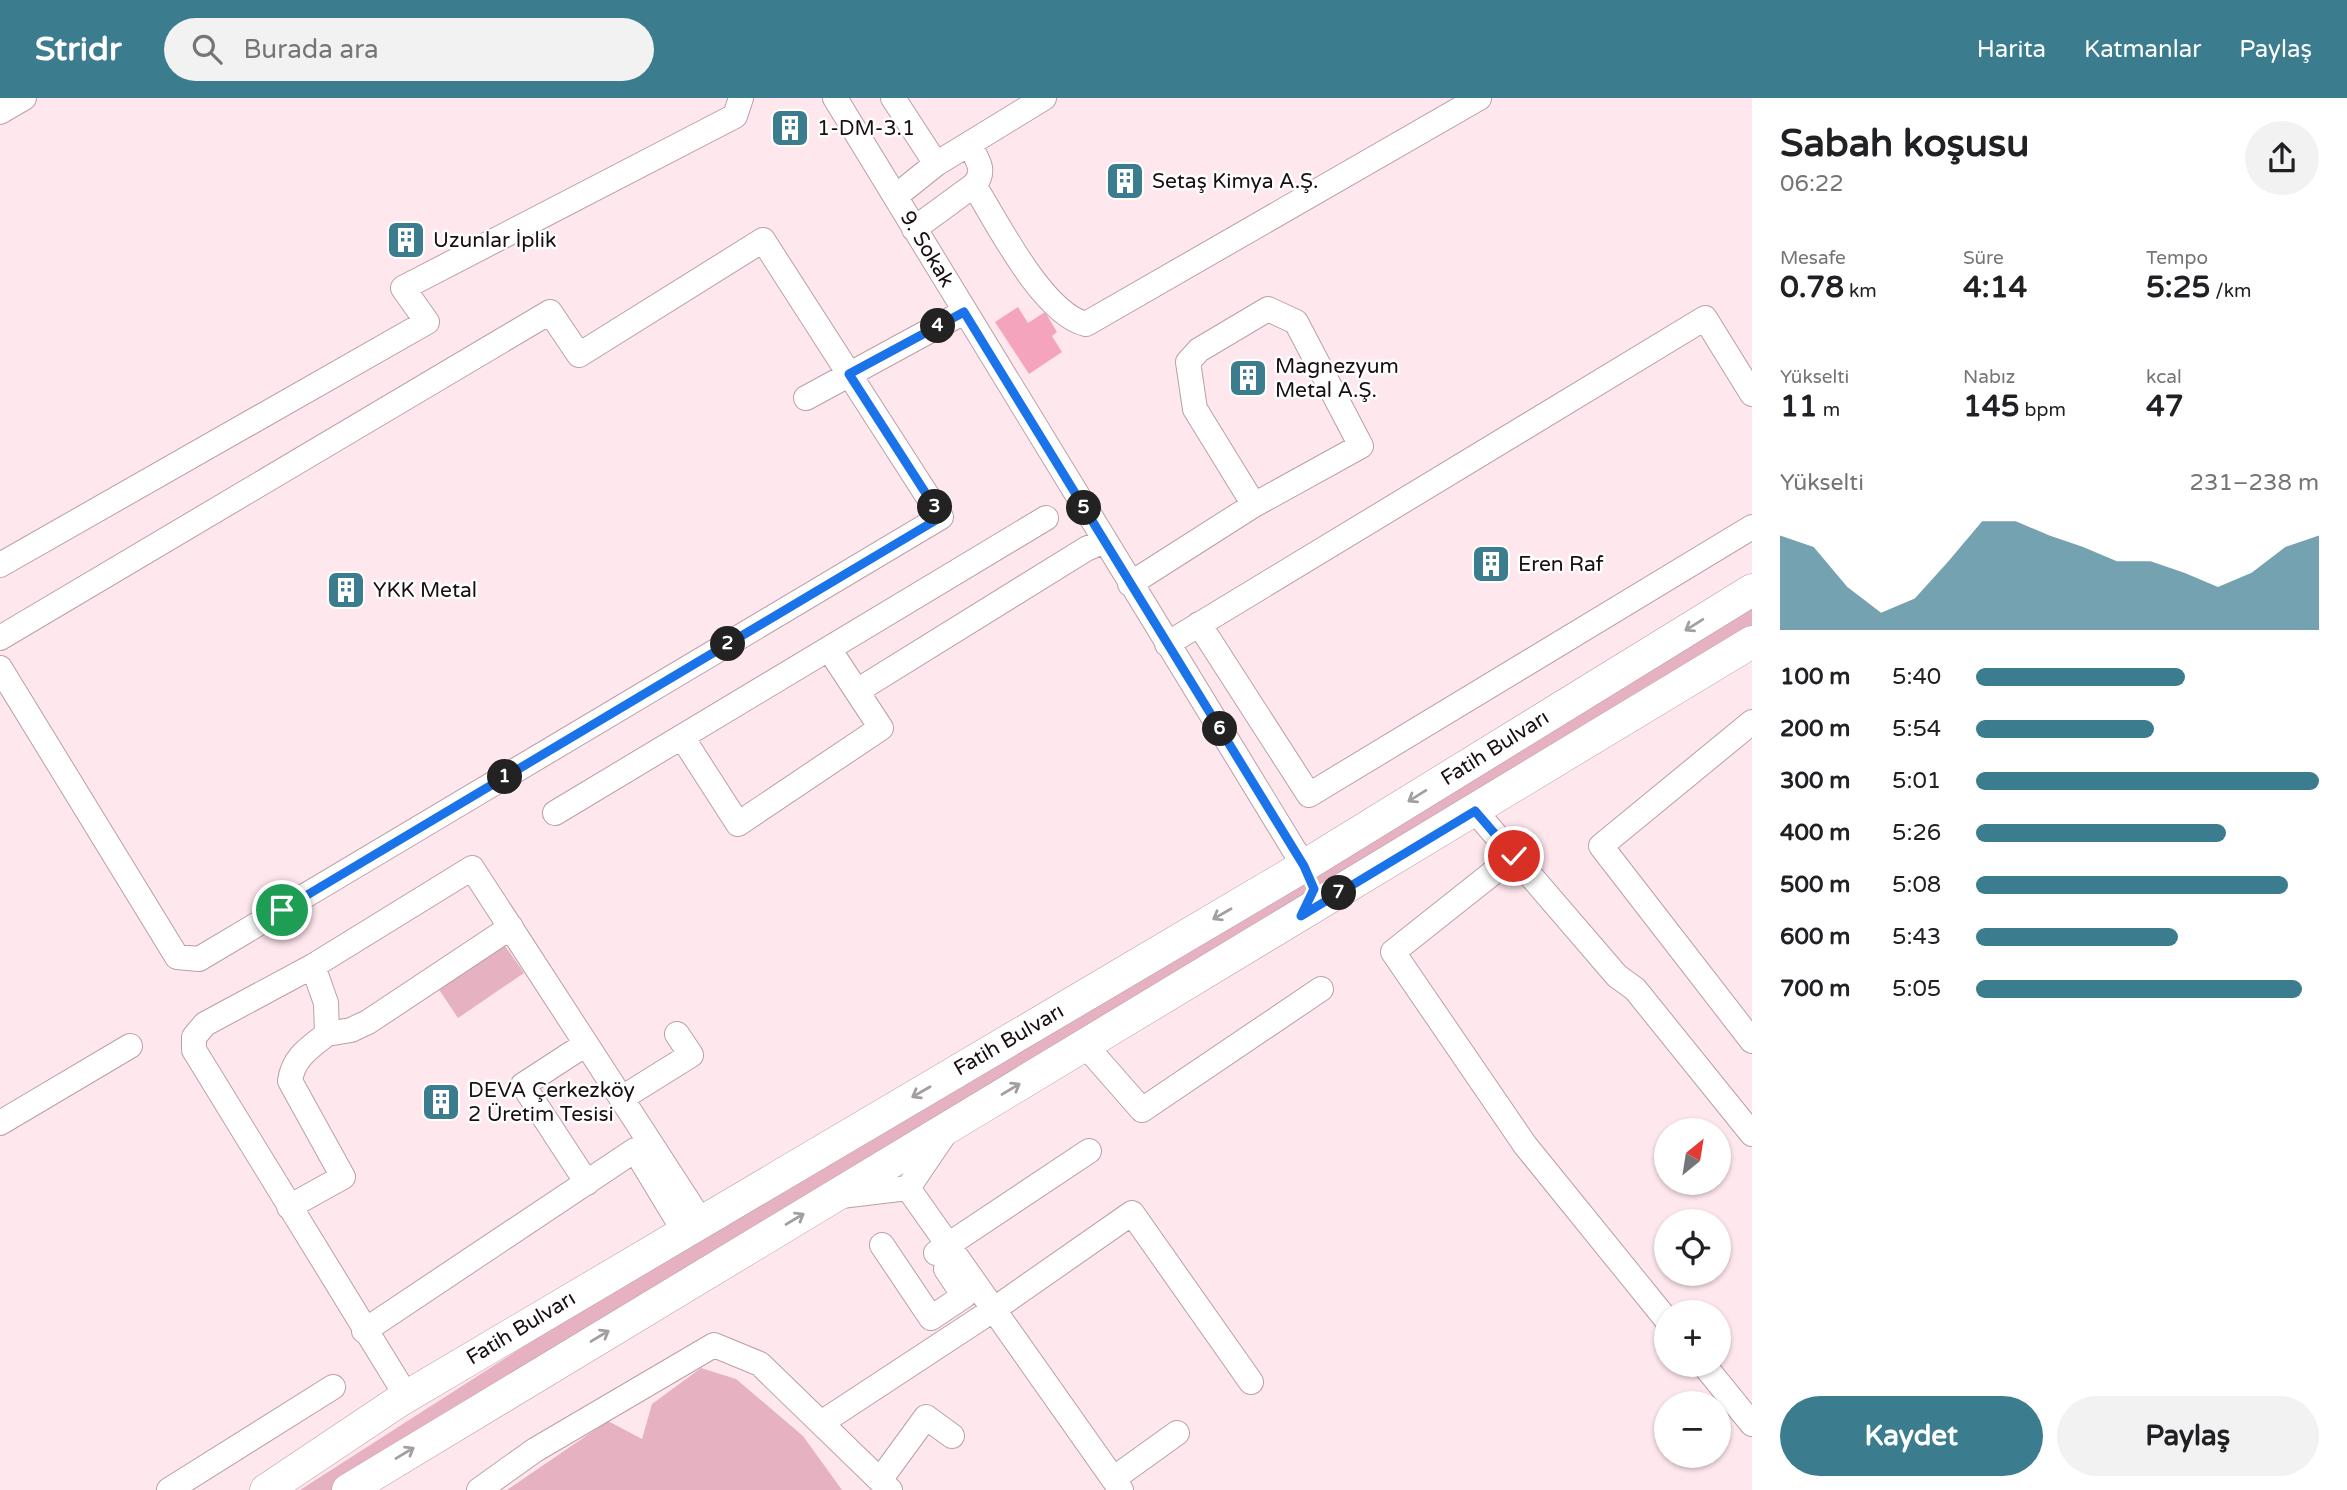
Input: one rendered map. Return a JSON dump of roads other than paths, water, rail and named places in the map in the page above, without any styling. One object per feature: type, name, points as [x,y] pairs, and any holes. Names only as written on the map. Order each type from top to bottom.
[{"type":"main road","name":"Fatih Bulvarı","points":[[266,1490],[407,1397],[1304,866],[1752,590]]},
{"type":"main road","name":"Fatih Bulvarı","points":[[348,1490],[1752,642]]},
{"type":"main road","points":[[1301,916],[1314,889],[1304,866]]},
{"type":"street","points":[[0,112],[24,98]]},
{"type":"street","points":[[0,565],[427,322],[403,288],[735,116],[741,98]]},
{"type":"street","name":"9. Sokak","points":[[835,98],[1304,866]]},
{"type":"street","points":[[893,98],[936,164]]},
{"type":"street","points":[[896,195],[936,164],[1044,98]]},
{"type":"street","points":[[974,185],[1050,303],[1073,321],[1086,324],[1479,98]]},
{"type":"street","points":[[914,229],[974,185],[981,173],[981,166],[969,144]]},
{"type":"street","points":[[0,638],[550,312],[579,355],[763,240],[941,517],[199,959],[177,957],[0,668]]},
{"type":"street","points":[[1130,584],[1254,505],[1361,446],[1296,321],[1268,309],[1199,350],[1188,362],[1195,409],[1254,505]]},
{"type":"street","points":[[806,398],[964,312]]},
{"type":"street","points":[[1167,644],[1705,318],[1752,394]]},
{"type":"street","points":[[555,813],[1046,518]]},
{"type":"street","points":[[1199,625],[1308,795],[1752,527]]},
{"type":"street","points":[[857,691],[1086,549],[1104,541]]},
{"type":"street","points":[[682,737],[738,824],[881,729],[829,649]]},
{"type":"street","points":[[1752,722],[1601,846],[1752,1041]]},
{"type":"street","points":[[1475,811],[1617,976],[1635,989],[1752,1134]]},
{"type":"street","points":[[1510,851],[1393,952],[1525,1146],[1654,1304]]},
{"type":"street","points":[[407,1397],[364,1331],[194,1050],[194,1038],[205,1024],[313,966],[472,868],[622,1098],[693,1226]]},
{"type":"street","points":[[289,1208],[343,1177],[290,1081],[291,1068],[298,1057],[327,1034],[351,1030],[368,1022],[511,928]]},
{"type":"street","points":[[313,966],[326,1003],[327,1034]]},
{"type":"street","points":[[1085,1045],[1142,1110],[1321,989]]},
{"type":"street","points":[[622,1098],[691,1055],[677,1034]]},
{"type":"street","points":[[586,1044],[523,1085],[587,1183]]},
{"type":"street","points":[[0,1123],[130,1046]]},
{"type":"street","points":[[833,1196],[908,1188],[950,1126]]},
{"type":"street","points":[[364,1331],[635,1150],[693,1226]]},
{"type":"street","points":[[941,1249],[1089,1151]]},
{"type":"street","points":[[882,1245],[931,1318],[964,1296],[908,1188]]},
{"type":"street","points":[[821,1423],[993,1310],[1132,1213],[1251,1382]]},
{"type":"street","points":[[914,1222],[993,1310],[1117,1485],[1177,1433]]},
{"type":"street","points":[[479,1490],[535,1450],[714,1345],[760,1364],[885,1485],[926,1417],[952,1436]]},
{"type":"street","points":[[1714,1377],[1752,1424]]},
{"type":"street","points":[[169,1490],[333,1387]]},
{"type":"place","name":"1-DM-3.1","points":[[790,128]]},
{"type":"place","name":"Setaş Kimya A.Ş.","points":[[1125,181]]},
{"type":"place","name":"Uzunlar İplik","points":[[406,240]]},
{"type":"place","name":"Magnezyum Metal A.Ş.","points":[[1248,378]]},
{"type":"place","name":"Eren Raf","points":[[1491,564]]},
{"type":"place","name":"YKK Metal","points":[[346,590]]},
{"type":"place","name":"DEVA Çerkezköy 2 Üretim Tesisi","points":[[441,1102]]}]
